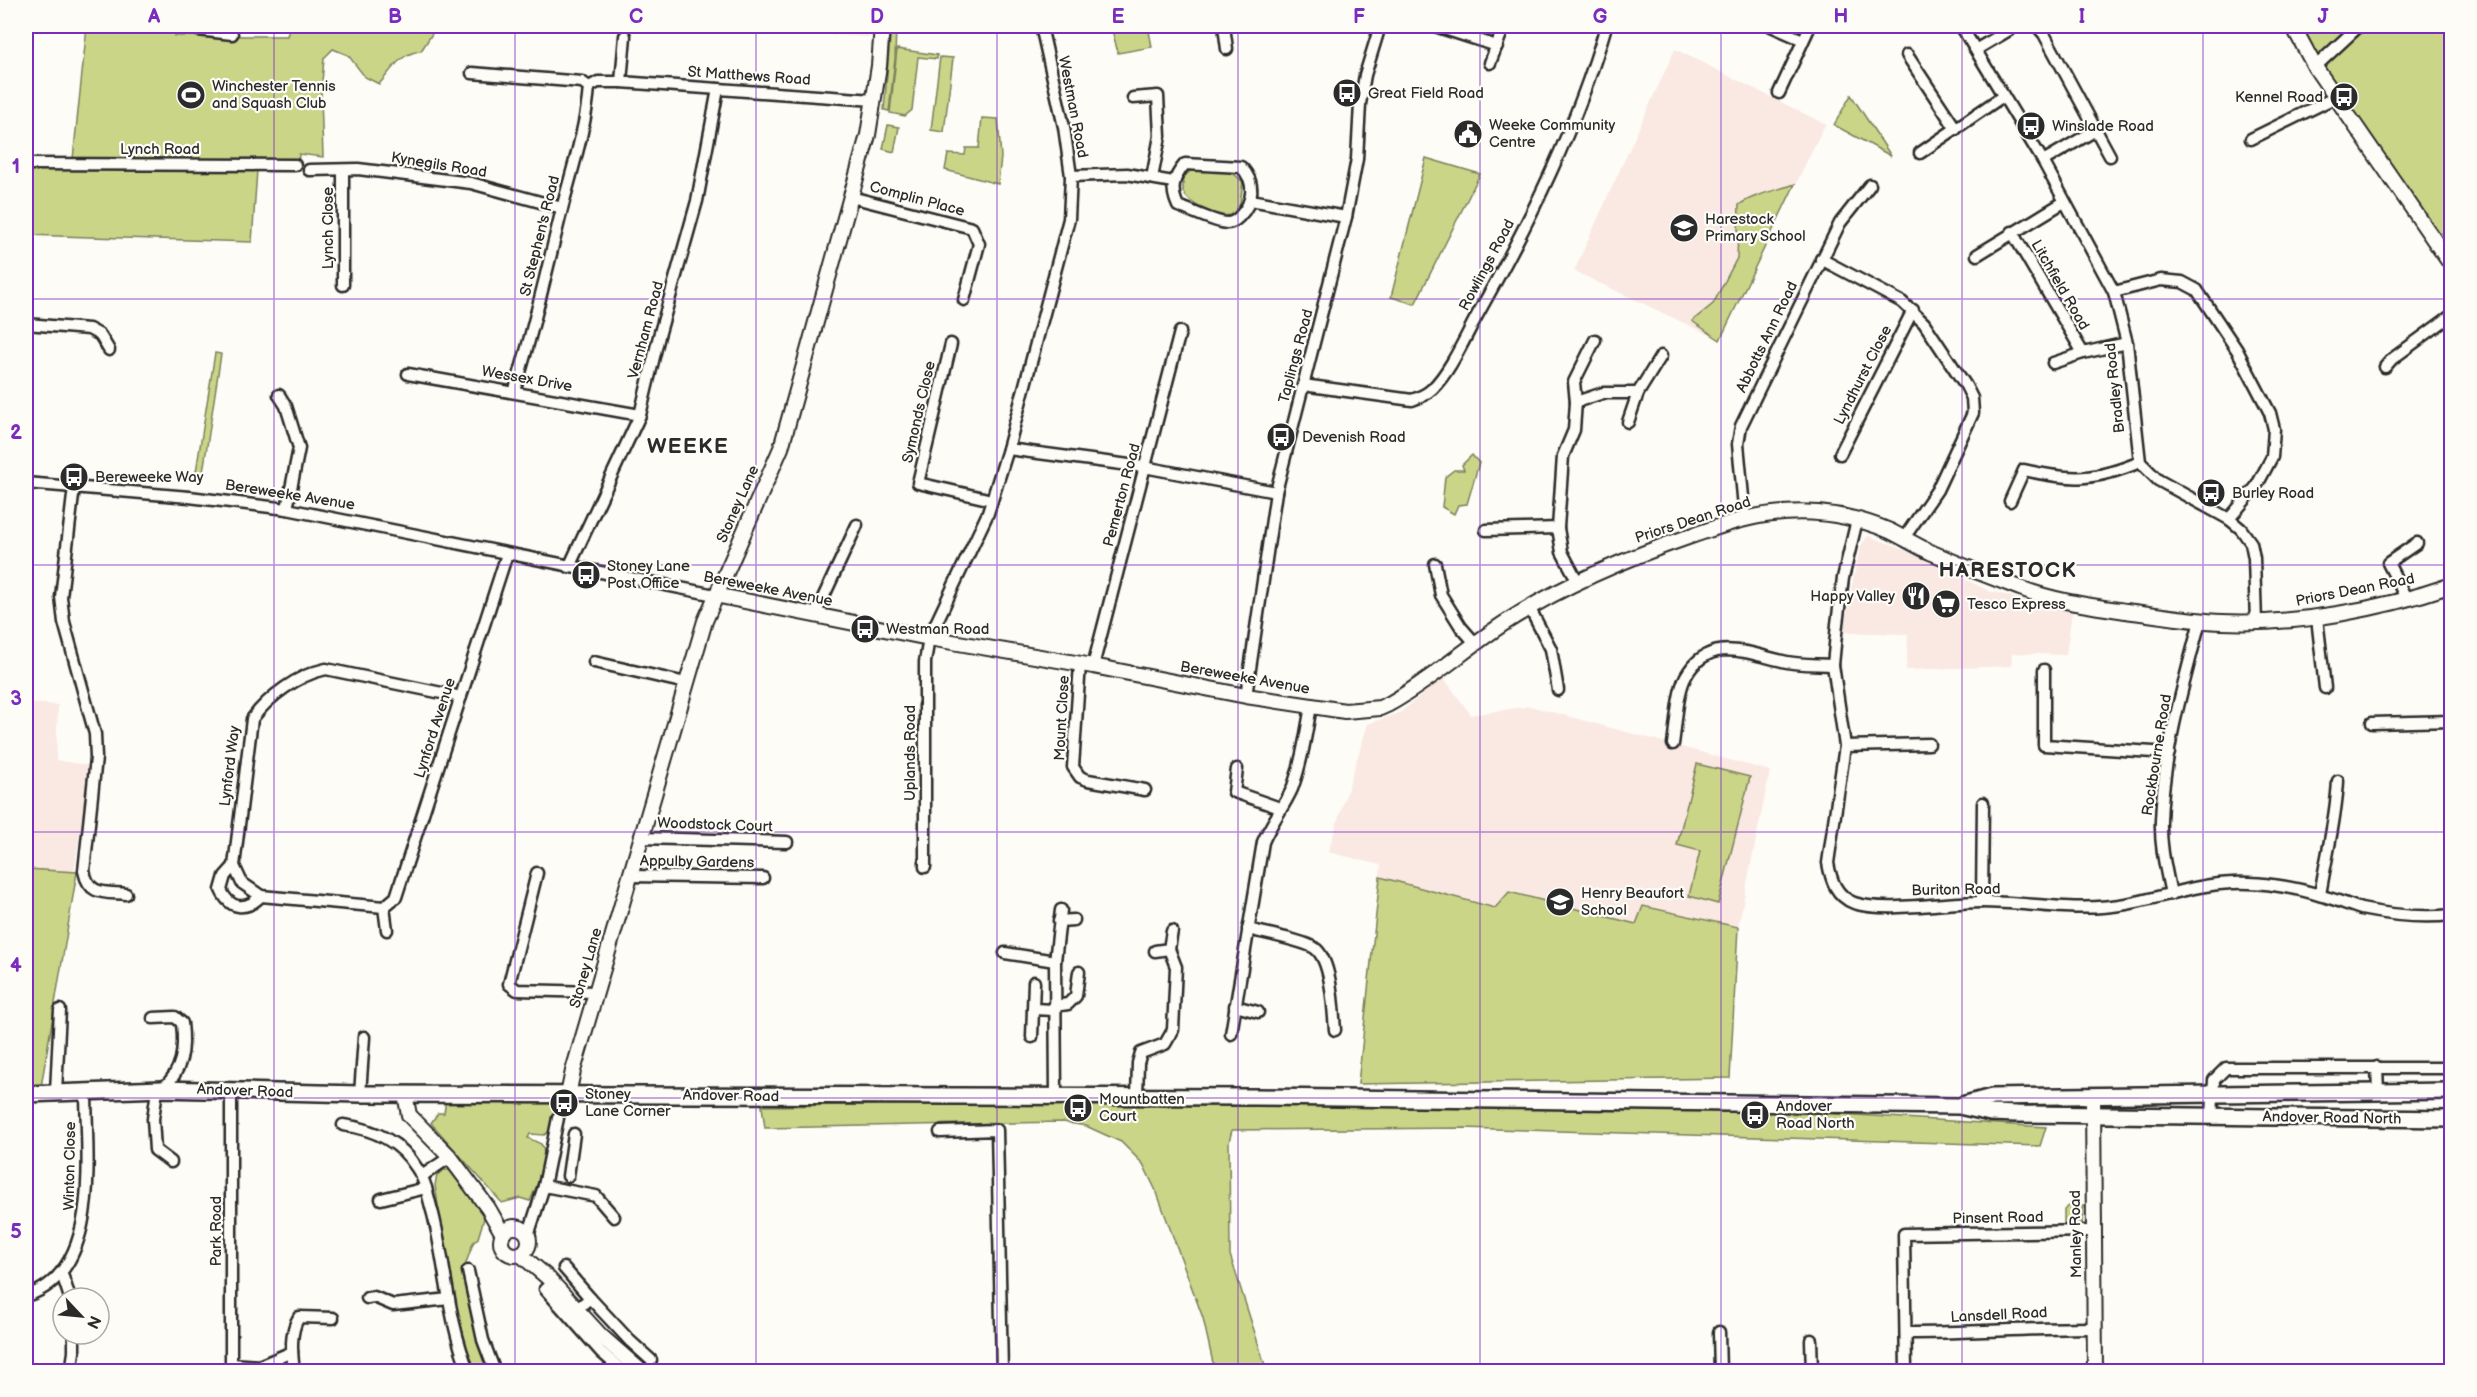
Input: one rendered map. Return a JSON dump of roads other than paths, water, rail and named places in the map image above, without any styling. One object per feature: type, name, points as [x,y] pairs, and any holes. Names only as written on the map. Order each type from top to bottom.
[{"type":"main road","name":"Andover Road","points":[[26,1094],[160,1089],[360,1094],[1257,1097]]},
{"type":"main road","name":"Andover Road North","points":[[1959,1106],[1992,1097],[2451,1091]]},
{"type":"main road","name":"Andover Road North","points":[[1257,1097],[1959,1106],[1990,1113],[2451,1119]]},
{"type":"street","points":[[191,26],[198,30],[232,34]]},
{"type":"street","name":"Stoney Lane","points":[[568,1095],[686,683],[715,595],[781,448],[868,135],[882,26]]},
{"type":"street","name":"Westman Road","points":[[929,638],[992,500],[1008,449],[1069,219],[1071,176],[1064,127],[1041,26]]},
{"type":"street","points":[[1224,26],[1227,49]]},
{"type":"street","name":"Taplings Road","points":[[1246,696],[1276,492],[1346,217],[1357,159],[1360,104],[1365,75],[1380,26]]},
{"type":"street","points":[[1435,26],[1497,46]]},
{"type":"street","points":[[1490,63],[1504,26]]},
{"type":"street","name":"Rowlings Road","points":[[1303,385],[1412,400],[1433,388],[1465,338],[1539,197],[1566,134],[1606,26]]},
{"type":"street","points":[[1771,26],[1803,40]]},
{"type":"street","points":[[1779,93],[1810,26]]},
{"type":"street","name":"Bradley Road","points":[[1961,26],[2043,161],[2114,292],[2127,344],[2140,462]]},
{"type":"street","points":[[1977,49],[2016,26]]},
{"type":"street","points":[[2037,26],[2044,34],[2110,156]]},
{"type":"street","points":[[2293,26],[2315,67],[2451,266]]},
{"type":"street","points":[[2315,67],[2359,26]]},
{"type":"street","points":[[621,82],[625,36]]},
{"type":"street","points":[[1907,55],[1956,129]]},
{"type":"street","name":"St Matthews Road","points":[[472,73],[582,82],[589,87],[598,82],[621,82],[874,99]]},
{"type":"street","name":"St Stephen's Road","points":[[514,392],[525,360],[587,105],[589,87]]},
{"type":"street","name":"Vernham Road","points":[[569,567],[640,416],[658,336],[697,201],[718,89]]},
{"type":"street","points":[[1133,98],[1158,96],[1160,136],[1152,178]]},
{"type":"street","points":[[1920,153],[2003,96]]},
{"type":"street","points":[[2251,139],[2336,97]]},
{"type":"street","points":[[2043,161],[2096,130]]},
{"type":"street","name":"Lynch Road","points":[[26,164],[295,165]]},
{"type":"street","points":[[1185,164],[1241,167],[1249,175],[1252,187],[1250,200],[1241,215],[1228,223],[1178,206],[1173,195],[1173,182],[1185,164]]},
{"type":"street","name":"Kynegils Road","points":[[309,170],[358,169],[471,183],[562,208]]},
{"type":"street","name":"Lynch Close","points":[[343,285],[344,171]]},
{"type":"street","points":[[1071,176],[1127,174],[1173,182]]},
{"type":"street","name":"Abbotts Ann Road","points":[[1745,518],[1738,444],[1741,426],[1840,223],[1870,185]]},
{"type":"street","name":"Complin Place","points":[[851,197],[972,228],[979,244],[964,300]]},
{"type":"street","points":[[1250,200],[1346,217]]},
{"type":"street","name":"Litchfield Road","points":[[1977,255],[2064,202]]},
{"type":"street","name":"Litchfield Road","points":[[2012,232],[2083,353]]},
{"type":"street","points":[[1821,259],[1913,310],[1937,340],[1972,398],[1973,413],[1937,490],[1905,538]]},
{"type":"street","points":[[2114,292],[2161,280],[2182,282],[2197,290],[2237,350],[2270,413],[2274,429],[2272,457],[2256,487],[2229,519]]},
{"type":"street","name":"Lyndhurst Close","points":[[1840,454],[1913,310]]},
{"type":"street","points":[[2388,360],[2451,315]]},
{"type":"street","points":[[26,324],[89,329],[100,335],[110,350]]},
{"type":"street","name":"Pemerton Road","points":[[1086,665],[1144,467],[1180,332]]},
{"type":"street","points":[[1578,582],[1562,552],[1558,528],[1563,456],[1574,430],[1576,402],[1574,382],[1595,340]]},
{"type":"street","name":"Symonds Close","points":[[951,344],[918,483],[992,500]]},
{"type":"street","name":"Litchfield Road","points":[[2053,363],[2083,353],[2127,344]]},
{"type":"street","points":[[1628,422],[1638,393],[1661,356]]},
{"type":"street","name":"Wessex Drive","points":[[408,374],[640,416]]},
{"type":"street","points":[[1576,402],[1603,393],[1638,393]]},
{"type":"street","points":[[279,395],[286,406],[298,448],[287,509]]},
{"type":"street","points":[[1008,449],[1144,467],[1276,492]]},
{"type":"street","points":[[2010,501],[2024,470],[2082,479],[2100,477],[2140,462],[2158,480],[2229,519],[2241,529],[2251,543],[2254,558],[2256,623]]},
{"type":"street","name":"Bereweeke Avenue","points":[[26,483],[189,497],[287,509],[929,638],[1246,696],[1345,711],[1361,710]]},
{"type":"street","points":[[74,487],[61,597],[64,622],[95,734],[96,758],[84,872],[86,884],[94,891],[126,894]]},
{"type":"street","name":"Priors Dean Road","points":[[1361,710],[1380,708],[1404,696],[1475,643],[1529,607],[1578,582],[1641,554],[1745,518],[1805,511],[1857,519],[1905,538],[1930,552],[2026,590],[2096,606],[2199,621],[2256,623],[2317,618],[2450,590]]},
{"type":"street","name":"Buriton Road","points":[[1857,519],[1843,578],[1833,665],[1845,746],[1828,863],[1831,879],[1841,896],[1853,902],[1875,906],[1982,902],[2094,908],[2233,883],[2276,887],[2320,895],[2361,909],[2419,916],[2451,915]]},
{"type":"street","points":[[815,615],[856,525]]},
{"type":"street","points":[[1486,530],[1558,528]]},
{"type":"street","points":[[2406,598],[2388,563],[2417,543]]},
{"type":"street","name":"Lynford Avenue","points":[[384,907],[396,897],[507,554]]},
{"type":"street","points":[[1434,564],[1442,595],[1461,627],[1475,643]]},
{"type":"street","points":[[1529,607],[1551,650],[1558,690]]},
{"type":"street","points":[[2317,618],[2325,688]]},
{"type":"street","name":"Rockbourne Road","points":[[2171,894],[2163,857],[2161,822],[2169,753],[2199,621]]},
{"type":"street","name":"Uplands Road","points":[[925,867],[925,662],[929,638]]},
{"type":"street","points":[[1673,744],[1686,676],[1696,663],[1706,656],[1719,650],[1736,649],[1789,662],[1833,665]]},
{"type":"street","points":[[594,662],[686,683]]},
{"type":"street","name":"Mount Close","points":[[1086,665],[1073,767],[1080,777],[1088,780],[1145,790]]},
{"type":"street","name":"Lynford Way","points":[[384,907],[261,896],[247,905],[236,907],[230,904],[221,890],[225,876],[234,866],[252,719],[260,708],[283,690],[314,672],[326,669],[461,697]]},
{"type":"street","points":[[2044,670],[2044,745],[2169,753]]},
{"type":"street","points":[[1231,1034],[1263,842],[1291,791],[1304,746],[1311,706]]},
{"type":"street","points":[[2372,723],[2451,720]]},
{"type":"street","points":[[1845,746],[1929,744]]},
{"type":"street","points":[[1237,769],[1234,792],[1280,808]]},
{"type":"street","points":[[2320,895],[2336,816],[2338,781]]},
{"type":"street","points":[[1982,902],[1983,803]]},
{"type":"street","name":"Woodstock Court","points":[[642,838],[787,842]]},
{"type":"street","points":[[234,866],[242,883],[261,896]]},
{"type":"street","points":[[537,873],[509,984],[517,990],[596,992]]},
{"type":"street","name":"Appulby Gardens","points":[[630,876],[764,878]]},
{"type":"street","points":[[384,907],[387,930]]},
{"type":"street","points":[[1056,1097],[1055,961],[1060,915],[1074,920]]},
{"type":"street","points":[[1248,929],[1304,944],[1317,950],[1328,970],[1335,1030]]},
{"type":"street","points":[[1137,1097],[1138,1063],[1141,1053],[1165,1044],[1173,1030],[1176,968],[1169,950],[1172,931]]},
{"type":"street","points":[[1155,951],[1169,950]]},
{"type":"street","points":[[1005,953],[1055,961]]},
{"type":"street","points":[[1033,1009],[1054,1008],[1068,1004],[1076,996],[1079,972]]},
{"type":"street","points":[[1032,1037],[1034,982]]},
{"type":"street","points":[[1236,1006],[1258,1012]]},
{"type":"street","points":[[56,1092],[60,1010]]},
{"type":"street","points":[[153,1018],[175,1017],[182,1023],[182,1061],[169,1083],[160,1089],[153,1119],[155,1150],[171,1162]]},
{"type":"street","points":[[360,1094],[364,1037]]},
{"type":"street","name":"Andover Road North","points":[[2377,1067],[2378,1092]]},
{"type":"street","points":[[2212,1116],[2214,1080],[2226,1068],[2451,1068]]},
{"type":"street","name":"Winton Close","points":[[62,1274],[81,1232],[86,1208],[86,1091]]},
{"type":"street","name":"Park Road","points":[[231,1091],[231,1368]]},
{"type":"street","points":[[405,1094],[409,1115],[450,1157],[488,1208],[519,1237],[546,1283],[601,1352],[624,1371]]},
{"type":"street","name":"Manley Road","points":[[2093,1096],[2095,1371]]},
{"type":"street","points":[[519,1237],[537,1207],[544,1186],[558,1118]]},
{"type":"street","points":[[343,1125],[363,1128],[386,1138],[407,1155],[422,1176],[440,1241],[449,1299],[469,1371]]},
{"type":"street","points":[[940,1132],[997,1130],[1002,1371]]},
{"type":"street","points":[[568,1176],[574,1134]]},
{"type":"street","points":[[552,1153],[571,1156]]},
{"type":"street","points":[[422,1176],[450,1157]]},
{"type":"street","points":[[544,1186],[596,1196],[614,1217]]},
{"type":"street","points":[[381,1199],[426,1188]]},
{"type":"street","name":"Pinsent Road","points":[[1906,1333],[1904,1234],[2093,1231]]},
{"type":"street","points":[[564,1268],[630,1341],[651,1360]]},
{"type":"street","points":[[468,1271],[483,1340],[495,1371]]},
{"type":"street","points":[[26,1296],[62,1274],[66,1286]]},
{"type":"street","points":[[546,1283],[623,1357],[642,1371]]},
{"type":"street","points":[[367,1298],[374,1297],[393,1305],[449,1299]]},
{"type":"street","points":[[576,1310],[590,1298]]},
{"type":"street","points":[[294,1371],[291,1352],[294,1325],[299,1317],[333,1318]]},
{"type":"street","name":"Lansdell Road","points":[[1906,1333],[1995,1332],[2021,1328],[2094,1328]]},
{"type":"street","points":[[1719,1332],[1720,1371]]},
{"type":"street","points":[[1906,1333],[1906,1371]]},
{"type":"street","points":[[1811,1340],[1812,1371]]},
{"type":"street","points":[[71,1371],[74,1346]]},
{"type":"street","points":[[231,1368],[259,1366],[291,1352]]},
{"type":"place","name":"Great Field Road","points":[[1347,93]]},
{"type":"place","name":"Winchester Tennis and Squash Club","points":[[191,95]]},
{"type":"place","name":"Kennel Road","points":[[2344,97]]},
{"type":"place","name":"Winslade Road","points":[[2031,126]]},
{"type":"place","name":"Weeke Community Centre","points":[[1468,134]]},
{"type":"place","name":"Harestock Primary School","points":[[1684,228]]},
{"type":"place","name":"Devenish Road","points":[[1281,437]]},
{"type":"place","name":"Bereweeke Way","points":[[74,477]]},
{"type":"place","name":"Burley Road","points":[[2211,493]]},
{"type":"place","name":"Stoney Lane Post Office","points":[[586,575]]},
{"type":"place","name":"Happy Valley","points":[[1916,596]]},
{"type":"place","name":"Tesco Express","points":[[1946,604]]},
{"type":"place","name":"Westman Road","points":[[865,629]]},
{"type":"place","name":"Henry Beaufort School","points":[[1560,902]]},
{"type":"place","name":"Stoney Lane Corner","points":[[564,1103]]},
{"type":"place","name":"Mountbatten Court","points":[[1078,1108]]},
{"type":"place","name":"Andover Road North","points":[[1755,1115]]},
{"type":"district","name":"WEEKE","points":[[688,446]]},
{"type":"district","name":"HARESTOCK","points":[[2008,570]]}]
